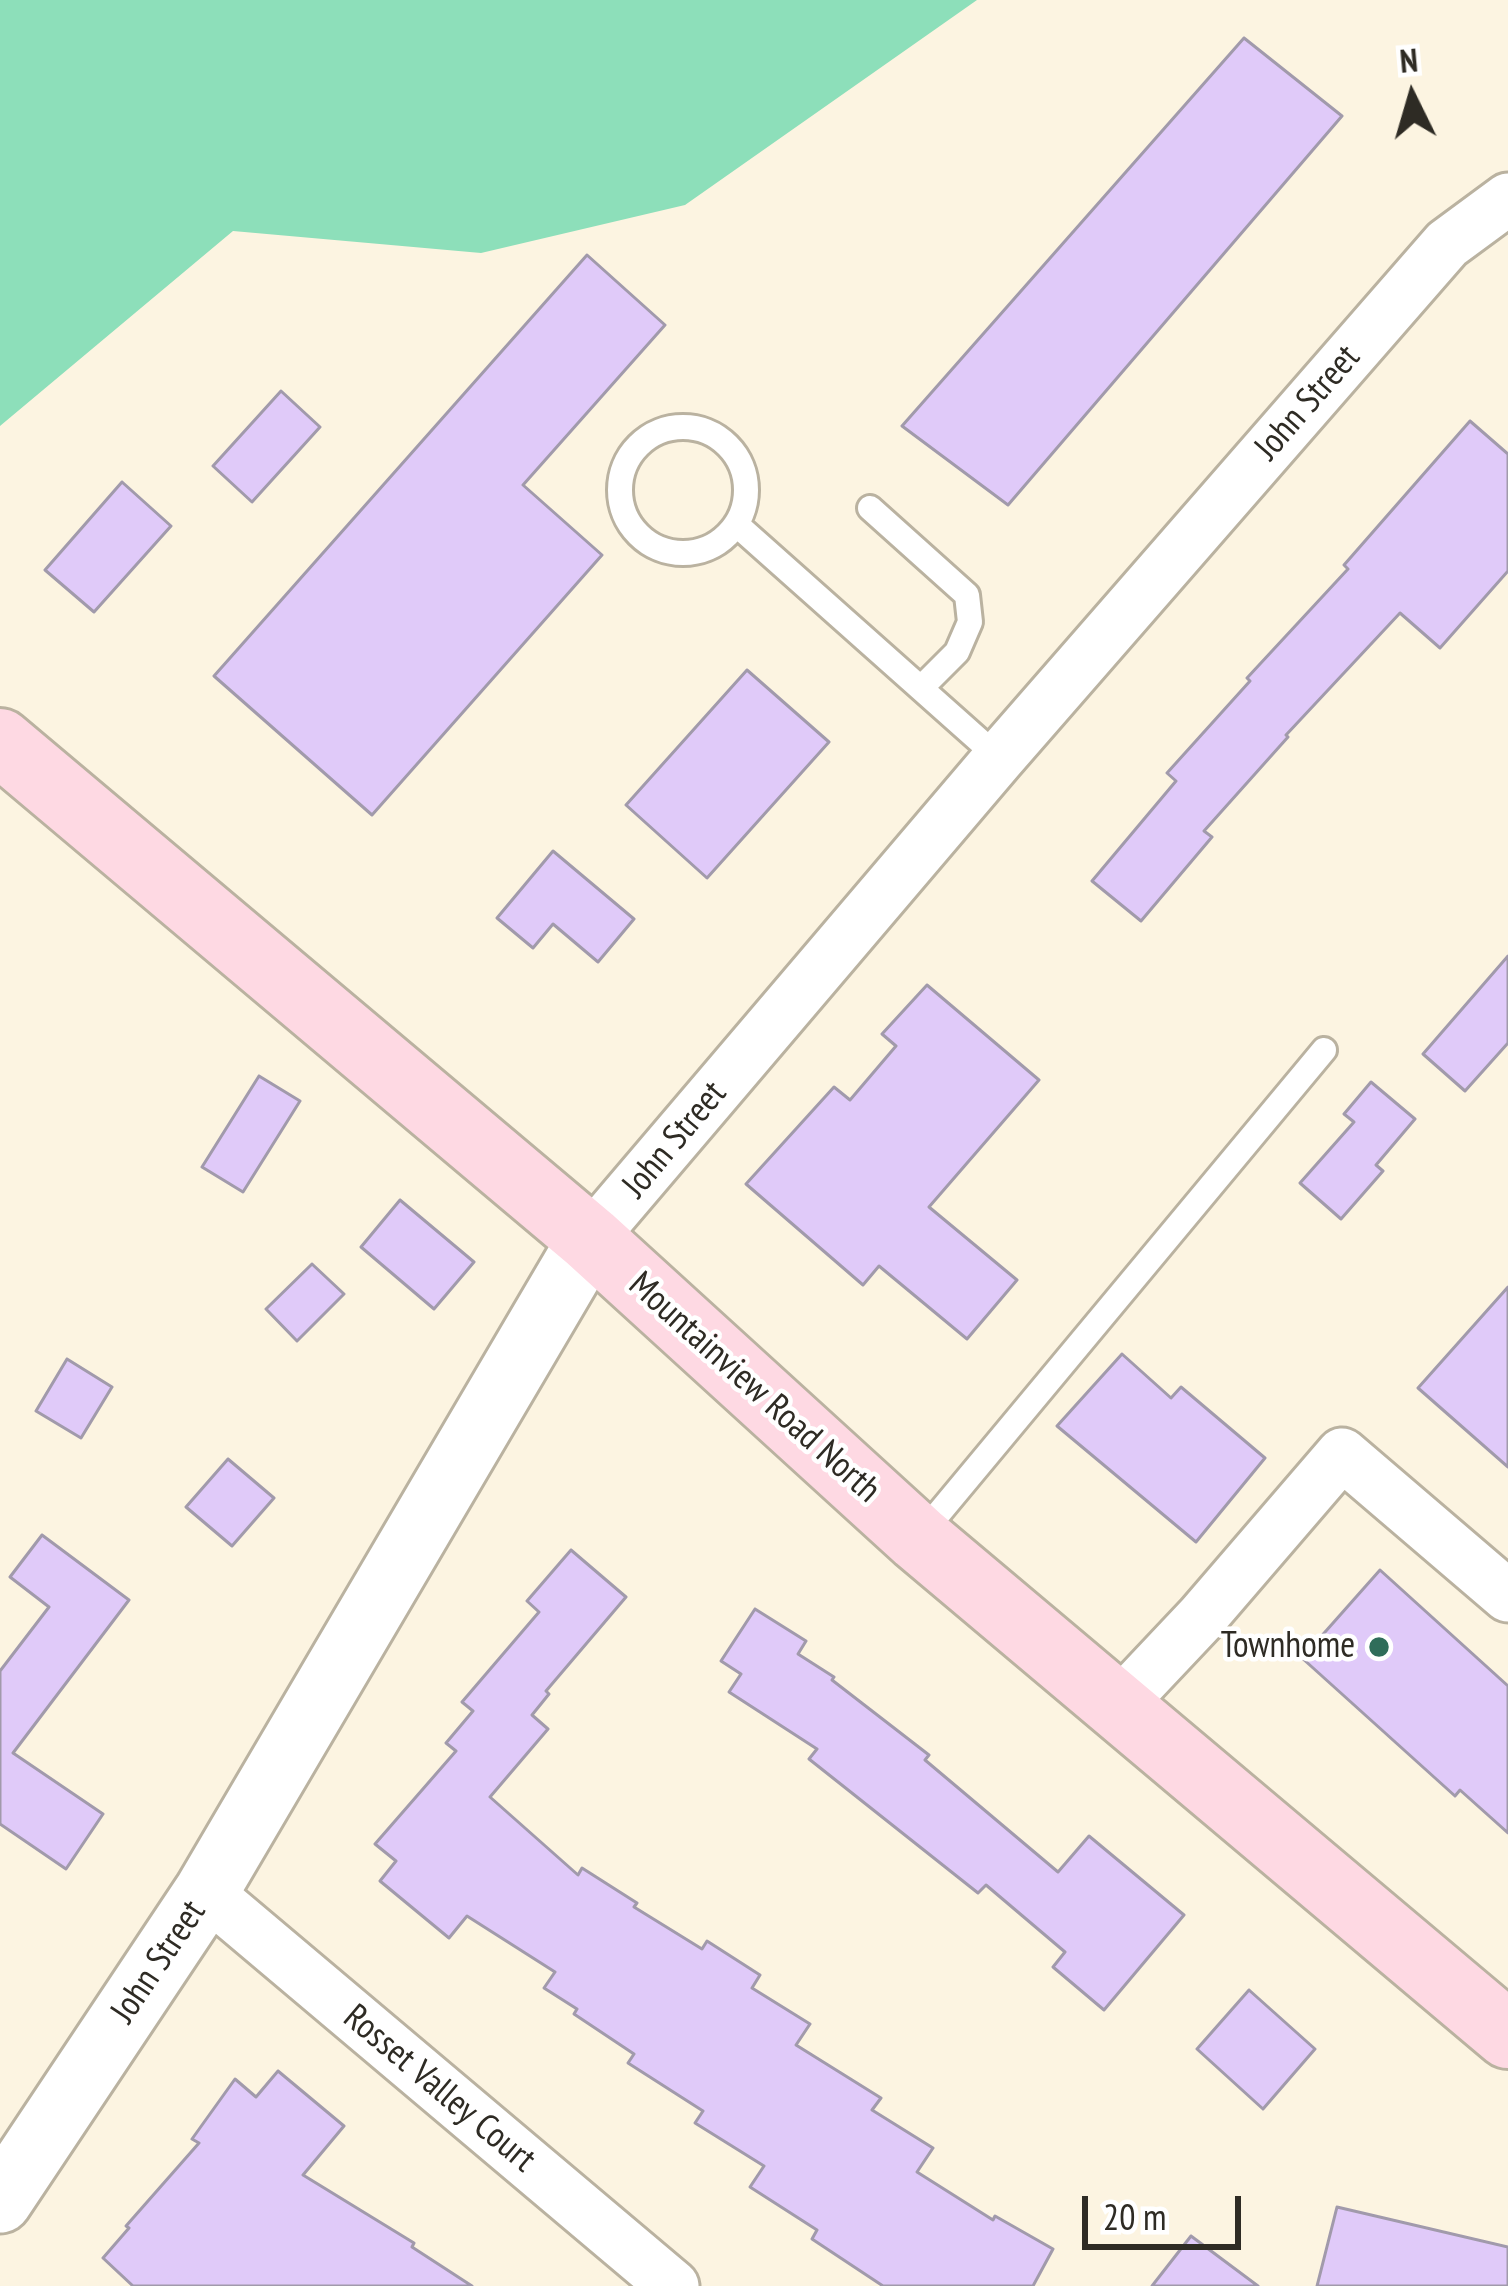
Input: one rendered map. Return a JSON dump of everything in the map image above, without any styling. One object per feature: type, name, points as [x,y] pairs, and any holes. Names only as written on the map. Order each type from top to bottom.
[{"type":"main road","name":"Mountainview Road North","points":[[0,742],[590,1239],[918,1538],[1508,2035]]},
{"type":"street","name":"John Street","points":[[0,2201],[206,1892],[590,1239],[999,758],[1447,244],[1508,199]]},
{"type":"street","points":[[1118,1706],[1342,1454],[1508,1596]]},
{"type":"street","name":"Rosset Valley Court","points":[[206,1892],[673,2286]]},
{"type":"lane","points":[[663,430],[706,430],[738,458],[746,479],[746,500],[736,524],[724,538],[687,554],[649,543],[633,530],[623,512],[622,473],[630,454],[663,430]]},
{"type":"lane","points":[[870,508],[967,595],[970,622],[957,652],[921,688]]},
{"type":"lane","points":[[736,524],[999,758]]},
{"type":"lane","points":[[918,1538],[1324,1050]]},
{"type":"green space","points":[[0,0],[977,0],[685,205],[481,253],[233,231],[0,426]]},
{"type":"building","points":[[1244,38],[1342,116],[1008,505],[902,426]]},
{"type":"building","points":[[587,255],[665,325],[523,485],[602,555],[372,815],[214,676]]},
{"type":"building","points":[[281,391],[320,427],[252,502],[213,466]]},
{"type":"building","points":[[1470,421],[1508,454],[1508,571],[1440,648],[1400,613],[1204,831],[1212,837],[1141,921],[1092,881],[1176,781],[1167,773],[1348,569],[1344,565]]},
{"type":"building","points":[[122,482],[171,526],[94,612],[45,570]]},
{"type":"building","points":[[747,670],[829,742],[707,878],[626,805]]},
{"type":"building","points":[[553,851],[634,919],[598,962],[553,924],[533,948],[497,918]]},
{"type":"building","points":[[1508,956],[1508,1043],[1465,1091],[1423,1054]]},
{"type":"building","points":[[927,985],[1039,1080],[929,1207],[1017,1280],[967,1339],[879,1266],[863,1285],[746,1184],[834,1087],[850,1100],[896,1046],[882,1034]]},
{"type":"building","points":[[259,1076],[300,1101],[243,1192],[202,1167]]},
{"type":"building","points":[[1371,1082],[1415,1119],[1376,1165],[1383,1171],[1341,1219],[1300,1183],[1354,1122],[1344,1114]]},
{"type":"building","points":[[400,1200],[474,1262],[434,1309],[361,1247]]},
{"type":"building","points":[[312,1264],[344,1294],[297,1341],[266,1309]]},
{"type":"building","points":[[1508,1287],[1508,1467],[1418,1388]]},
{"type":"building","points":[[1122,1354],[1171,1398],[1181,1387],[1265,1458],[1196,1542],[1057,1426]]},
{"type":"building","points":[[67,1359],[112,1387],[81,1438],[36,1411]]},
{"type":"building","points":[[228,1459],[274,1498],[232,1546],[186,1507]]},
{"type":"building","points":[[42,1535],[129,1600],[13,1753],[103,1814],[66,1869],[0,1824],[0,1671],[49,1607],[10,1577]]},
{"type":"building","points":[[571,1550],[626,1597],[546,1691],[549,1694],[532,1715],[548,1729],[490,1797],[578,1875],[582,1868],[702,1949],[707,1941],[760,1975],[752,1988],[810,2024],[796,2045],[881,2098],[872,2110],[933,2148],[917,2172],[993,2220],[995,2216],[1053,2249],[1033,2286],[883,2286],[812,2239],[817,2230],[750,2187],[764,2166],[695,2123],[703,2111],[628,2063],[634,2054],[544,1988],[555,1972],[467,1916],[449,1938],[380,1881],[396,1861],[375,1844],[456,1751],[446,1743],[473,1711],[462,1702],[539,1612],[527,1601]]},
{"type":"building","points":[[1380,1570],[1508,1686],[1508,1833],[1460,1790],[1455,1796],[1302,1658]]},
{"type":"building","points":[[755,1609],[806,1641],[798,1654],[834,1677],[929,1755],[925,1760],[1058,1872],[1089,1836],[1184,1915],[1104,2010],[1053,1967],[1065,1952],[986,1885],[978,1893],[809,1759],[817,1749],[729,1692],[741,1674],[721,1661]]},
{"type":"building","points":[[1249,1990],[1315,2049],[1263,2109],[1197,2049]]},
{"type":"building","points":[[278,2071],[344,2126],[303,2175],[414,2243],[412,2247],[472,2286],[133,2286],[103,2258],[199,2143],[192,2139],[235,2079],[256,2097]]},
{"type":"building","points":[[1337,2207],[1508,2247],[1508,2286],[1317,2286]]},
{"type":"building","points":[[1191,2236],[1258,2286],[1152,2286]]},
{"type":"place","name":"Townhome","points":[[1379,1647]]}]
